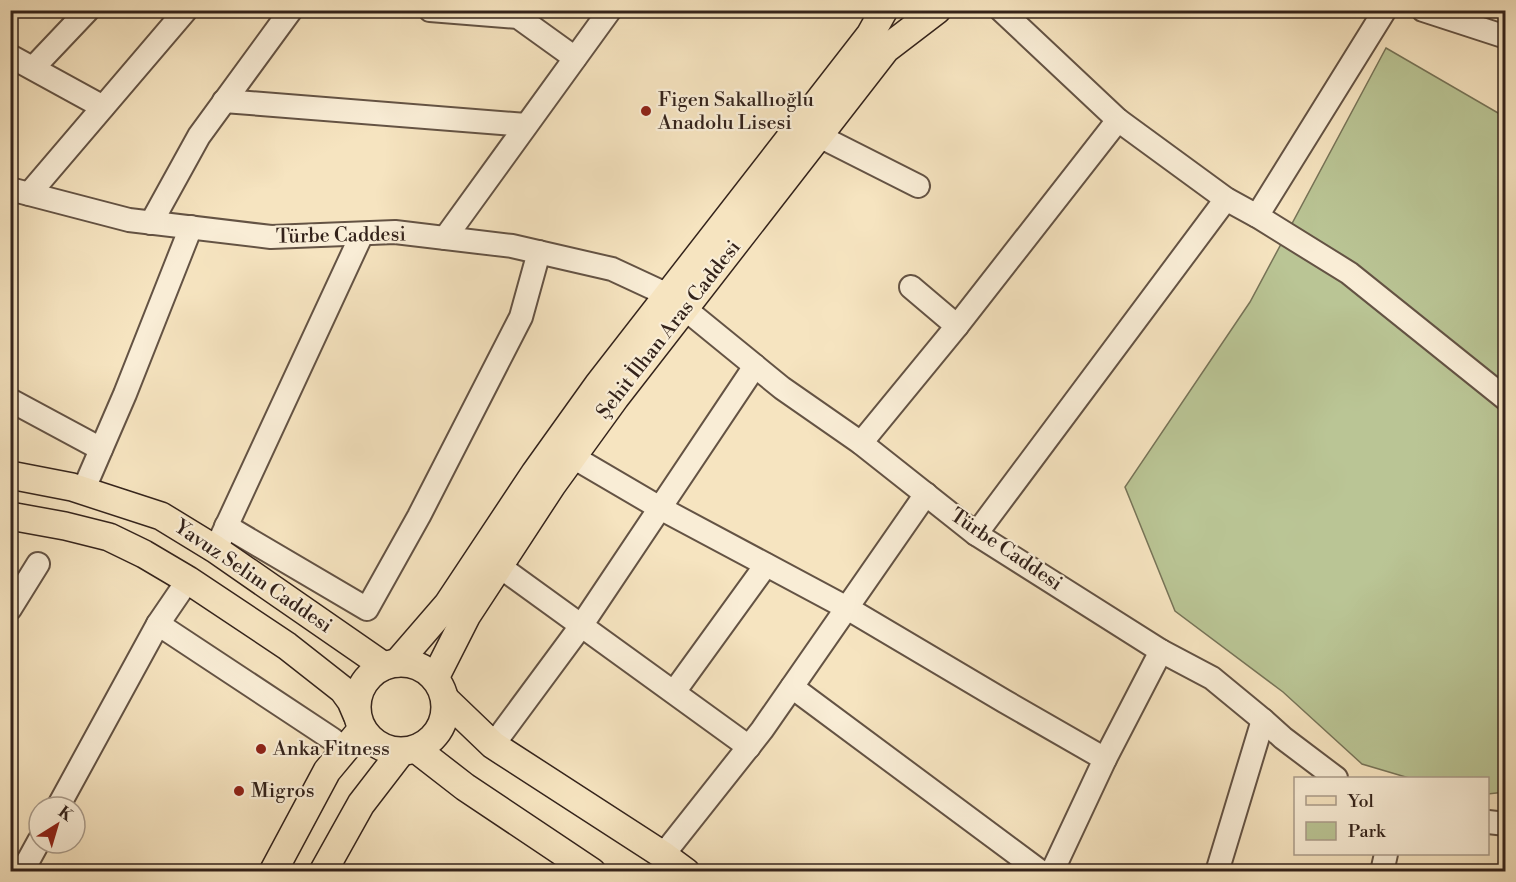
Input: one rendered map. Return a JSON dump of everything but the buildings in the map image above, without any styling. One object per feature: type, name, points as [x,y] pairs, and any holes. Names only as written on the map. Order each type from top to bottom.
[{"type":"main road","name":"Şehit İlhan Aras Caddesi","points":[[440,688],[467,615],[552,485],[615,398],[676,302],[870,34],[884,10]]},
{"type":"main road","name":"Şehit İlhan Aras Caddesi","points":[[391,664],[448,604],[535,473],[598,385],[676,302],[819,136],[886,49],[937,10]]},
{"type":"main road","name":"Yavuz Selim Caddesi","points":[[10,475],[83,490],[221,538],[391,664]]},
{"type":"main road","name":"Yavuz Selim Caddesi","points":[[10,516],[110,537],[144,554],[188,580],[286,646],[336,684],[351,701],[360,722]]},
{"type":"main road","points":[[592,872],[409,751],[386,749],[372,741],[360,722],[357,700],[362,686],[371,674],[391,664],[411,663],[424,669],[493,745],[686,872]]},
{"type":"main road","points":[[323,872],[361,804],[409,751],[427,743],[440,729],[446,712],[440,688]]},
{"type":"main road","points":[[273,872],[327,771],[345,750],[360,722]]},
{"type":"street","points":[[33,68],[67,10]]},
{"type":"street","points":[[33,68],[88,10]]},
{"type":"street","points":[[20,192],[103,107],[186,10]]},
{"type":"street","points":[[151,223],[199,136],[291,10]]},
{"type":"street","points":[[430,10],[520,14],[575,58]]},
{"type":"street","points":[[445,238],[610,10]]},
{"type":"street","points":[[1001,10],[1118,120],[1226,199],[1349,273],[1506,399]]},
{"type":"street","points":[[1257,216],[1385,10]]},
{"type":"street","points":[[1423,10],[1506,37]]},
{"type":"street","points":[[10,56],[103,107]]},
{"type":"street","points":[[224,101],[526,125]]},
{"type":"street","points":[[861,443],[957,326],[1118,120]]},
{"type":"street","points":[[819,136],[918,186]]},
{"type":"street","name":"Türbe Caddesi","points":[[20,192],[129,220],[151,223],[271,237],[395,232],[512,246],[612,269],[676,302],[782,388],[861,443],[976,534],[1161,651],[1212,678],[1283,738],[1335,777]]},
{"type":"street","points":[[976,534],[1226,199]]},
{"type":"street","points":[[83,490],[125,394],[191,227]]},
{"type":"street","points":[[362,234],[221,538],[367,609],[521,317],[539,252]]},
{"type":"street","points":[[911,287],[957,326]]},
{"type":"street","points":[[493,745],[581,626],[755,366]]},
{"type":"street","points":[[10,399],[101,449]]},
{"type":"street","points":[[573,457],[660,508],[847,608],[1105,759]]},
{"type":"street","points":[[663,855],[749,747],[926,494]]},
{"type":"street","points":[[10,609],[38,564]]},
{"type":"street","points":[[674,692],[766,565]]},
{"type":"street","points":[[499,567],[749,747]]},
{"type":"street","points":[[65,795],[158,624],[188,580]]},
{"type":"street","points":[[158,624],[322,732],[345,750]]},
{"type":"street","points":[[1052,872],[1105,759],[1161,651]]},
{"type":"street","points":[[792,687],[1041,872]]},
{"type":"street","points":[[1217,872],[1263,720]]},
{"type":"street","points":[[1489,822],[1506,824]]},
{"type":"street","points":[[22,872],[31,855]]},
{"type":"street","points":[[1382,872],[1386,855]]},
{"type":"green space","points":[[1386,48],[1505,117],[1505,792],[1489,794],[1489,777],[1406,777],[1362,764],[1283,692],[1175,611],[1125,487],[1250,302]]},
{"type":"place","name":"Figen Sakallıoğlu Anadolu Lisesi","points":[[646,111]]},
{"type":"place","name":"Anka Fitness","points":[[261,749]]},
{"type":"place","name":"Migros","points":[[239,791]]}]
